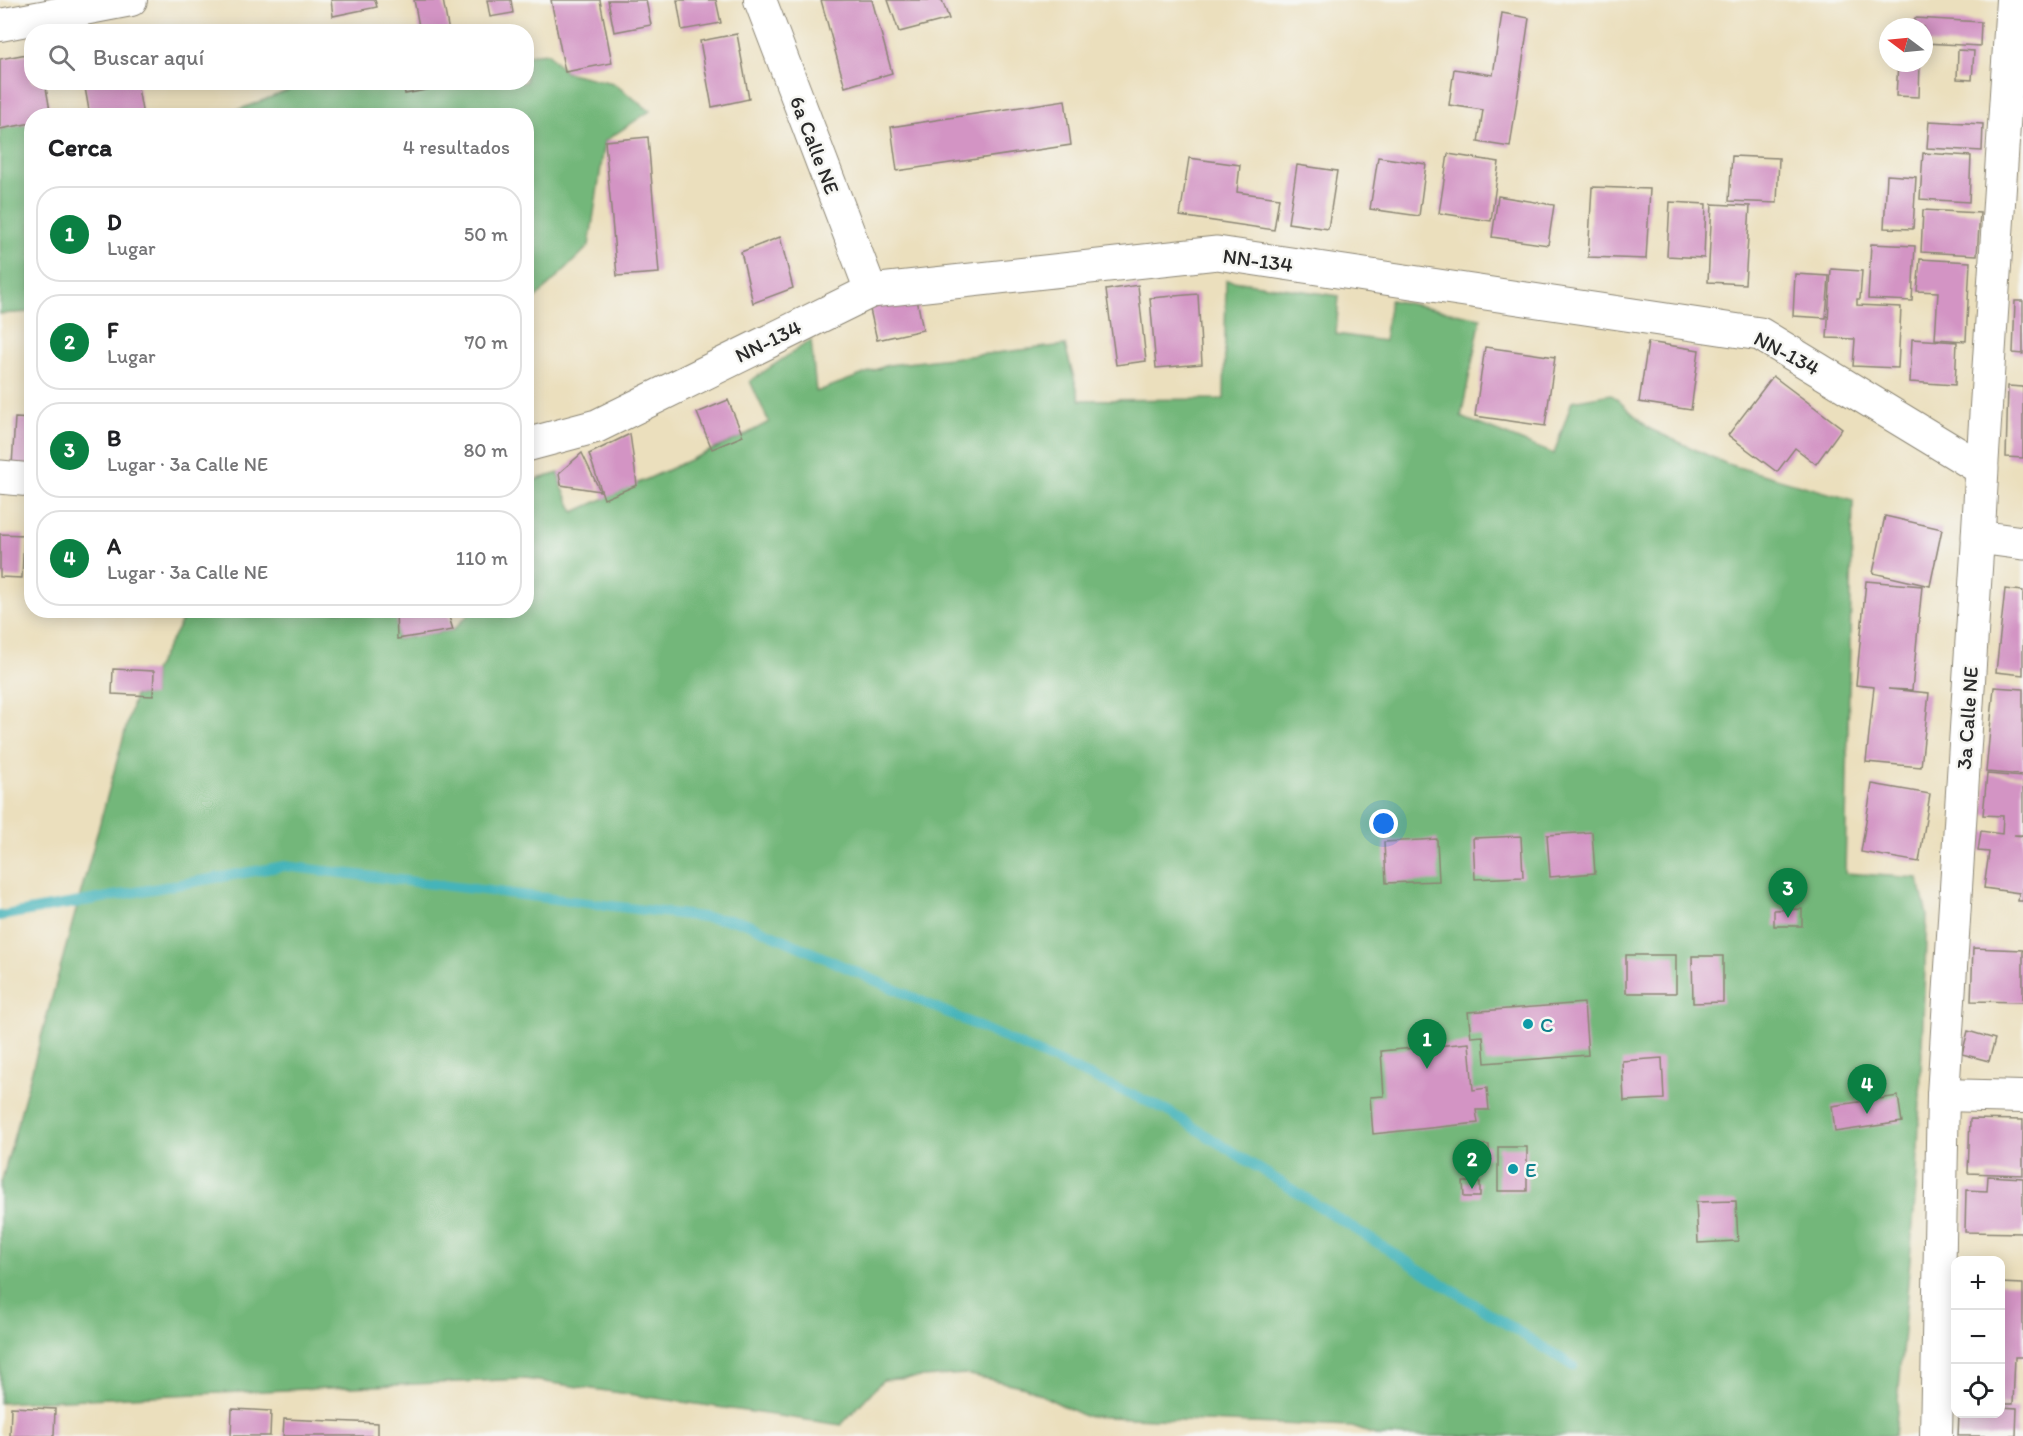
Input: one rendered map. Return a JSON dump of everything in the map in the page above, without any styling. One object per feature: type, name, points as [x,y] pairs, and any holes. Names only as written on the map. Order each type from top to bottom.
[{"type":"street","points":[[0,25],[131,0]]},
{"type":"street","name":"6a Calle NE","points":[[760,0],[871,291]]},
{"type":"street","name":"3a Calle NE","points":[[1936,1436],[1943,1095],[1982,469],[2015,12]]},
{"type":"street","name":"NN-134","points":[[534,443],[597,426],[871,291],[1217,253],[1760,334],[1982,469]]},
{"type":"street","points":[[0,477],[24,479]]},
{"type":"street","points":[[1978,537],[2023,543]]},
{"type":"street","points":[[1943,1095],[2023,1097]]},
{"type":"green space","points":[[548,53],[565,72],[613,83],[650,111],[605,141],[589,246],[534,299],[534,108],[243,108],[289,90],[405,90],[406,94],[426,90],[534,90],[534,54]]},
{"type":"green space","points":[[24,124],[24,312],[0,314],[0,129]]},
{"type":"green space","points":[[1226,280],[1339,296],[1336,334],[1384,341],[1390,300],[1481,318],[1461,417],[1554,454],[1572,401],[1611,394],[1650,429],[1727,464],[1853,500],[1845,873],[1918,878],[1927,915],[1917,1176],[1895,1436],[1378,1436],[1352,1427],[1084,1416],[1025,1387],[965,1374],[883,1380],[841,1425],[524,1379],[0,1403],[0,1187],[135,695],[153,695],[154,671],[183,619],[396,618],[397,639],[453,630],[465,618],[534,618],[534,480],[559,473],[561,485],[574,512],[743,436],[769,422],[750,381],[811,340],[816,392],[888,365],[1065,345],[1080,400],[1224,399]]},
{"type":"building","points":[[331,0],[375,0],[377,7],[333,16]]},
{"type":"building","points":[[414,0],[443,0],[448,24],[418,24]]},
{"type":"building","points":[[487,0],[511,0],[513,13],[490,17]]},
{"type":"building","points":[[551,0],[600,0],[612,63],[565,72]]},
{"type":"building","points":[[608,0],[646,0],[651,25],[614,32]]},
{"type":"building","points":[[677,0],[716,0],[721,23],[682,30]]},
{"type":"building","points":[[821,0],[872,0],[892,73],[845,87]]},
{"type":"building","points":[[888,0],[942,0],[949,19],[899,32]]},
{"type":"building","points":[[1502,13],[1529,18],[1510,147],[1478,142],[1483,110],[1449,105],[1454,69],[1493,75]]},
{"type":"building","points":[[1933,19],[1981,22],[1980,46],[1933,43]]},
{"type":"building","points":[[737,34],[749,99],[712,107],[700,41]]},
{"type":"building","points":[[1958,50],[1974,51],[1972,80],[1957,79]]},
{"type":"building","points":[[24,54],[24,90],[46,90],[50,108],[24,108],[24,124],[0,129],[0,59]]},
{"type":"building","points":[[1897,72],[1920,72],[1919,97],[1896,96]]},
{"type":"building","points":[[85,90],[138,90],[142,108],[89,108]]},
{"type":"building","points":[[404,90],[426,90],[405,94]]},
{"type":"building","points":[[1065,100],[1071,145],[897,171],[891,127]]},
{"type":"building","points":[[1929,121],[1983,124],[1982,151],[1927,148]]},
{"type":"building","points":[[648,137],[659,273],[617,276],[605,141]]},
{"type":"building","points":[[1923,153],[1971,156],[1969,202],[1920,199]]},
{"type":"building","points":[[1448,154],[1499,162],[1491,221],[1439,213]]},
{"type":"building","points":[[1732,156],[1779,158],[1777,203],[1729,201]]},
{"type":"building","points":[[1378,157],[1426,164],[1419,216],[1370,209]]},
{"type":"building","points":[[1189,158],[1240,165],[1237,192],[1279,198],[1274,230],[1180,216]]},
{"type":"building","points":[[1297,165],[1337,171],[1328,229],[1288,223]]},
{"type":"building","points":[[1887,175],[1916,177],[1913,229],[1884,228]]},
{"type":"building","points":[[1592,187],[1650,189],[1646,259],[1588,257]]},
{"type":"building","points":[[1498,196],[1554,205],[1548,245],[1492,237]]},
{"type":"building","points":[[1670,202],[1706,204],[1704,258],[1667,256]]},
{"type":"building","points":[[1712,204],[1750,206],[1745,284],[1708,282]]},
{"type":"building","points":[[1923,210],[1980,213],[1977,255],[1921,252]]},
{"type":"building","points":[[780,237],[793,288],[753,303],[741,252]]},
{"type":"building","points":[[1871,244],[1915,246],[1912,301],[1868,299]]},
{"type":"building","points":[[1920,259],[1970,262],[1966,341],[1935,339],[1938,292],[1917,291]]},
{"type":"building","points":[[1831,269],[1862,271],[1860,299],[1857,299],[1857,305],[1901,307],[1898,368],[1853,366],[1855,339],[1827,338]]},
{"type":"building","points":[[1795,274],[1829,276],[1826,318],[1793,316]]},
{"type":"building","points":[[1138,285],[1146,361],[1116,365],[1106,290]]},
{"type":"building","points":[[916,294],[923,330],[877,340],[869,305]]},
{"type":"building","points":[[1198,294],[1202,364],[1156,368],[1150,298]]},
{"type":"building","points":[[2015,301],[2023,301],[2023,354],[2013,353]]},
{"type":"building","points":[[1912,339],[1957,342],[1955,385],[1910,382]]},
{"type":"building","points":[[1648,342],[1699,350],[1691,410],[1639,402]]},
{"type":"building","points":[[1485,347],[1555,357],[1545,426],[1475,416]]},
{"type":"building","points":[[1773,376],[1842,428],[1816,464],[1795,448],[1777,472],[1728,435]]},
{"type":"building","points":[[2008,386],[2023,387],[2023,458],[2006,457]]},
{"type":"building","points":[[728,400],[743,436],[712,449],[697,413]]},
{"type":"building","points":[[15,418],[24,419],[24,466],[12,465]]},
{"type":"building","points":[[630,434],[637,485],[604,499],[589,454]]},
{"type":"building","points":[[582,453],[600,491],[561,485],[559,473]]},
{"type":"building","points":[[1885,516],[1942,529],[1930,586],[1873,573]]},
{"type":"building","points":[[0,534],[24,535],[22,578],[0,577]]},
{"type":"building","points":[[1866,581],[1922,586],[1912,690],[1888,689],[1929,693],[1921,767],[1866,762],[1874,687],[1856,685]]},
{"type":"building","points":[[2005,589],[2023,591],[2023,675],[1996,672]]},
{"type":"building","points":[[396,618],[449,618],[453,630],[397,639]]},
{"type":"building","points":[[113,669],[154,671],[153,696],[112,694]]},
{"type":"building","points":[[1994,687],[2023,689],[2023,775],[1986,772]]},
{"type":"building","points":[[1987,774],[2023,777],[2023,835],[2014,835],[2023,836],[2023,901],[2018,901],[2019,893],[1984,888],[1989,852],[1978,851],[1981,831],[2002,834],[2003,816],[1983,815]]},
{"type":"building","points":[[1872,784],[1930,794],[1919,862],[1861,852]]},
{"type":"building","points":[[1592,832],[1595,873],[1550,877],[1547,835]]},
{"type":"building","points":[[1521,836],[1523,877],[1475,879],[1473,838]]},
{"type":"building","points":[[1437,839],[1439,881],[1386,883],[1384,842]]},
{"type":"building","points":[[1802,909],[1802,926],[1774,926],[1774,910]]},
{"type":"building","points":[[1973,948],[2023,950],[2023,1002],[1971,1001]]},
{"type":"building","points":[[1626,955],[1676,955],[1676,993],[1626,993]]},
{"type":"building","points":[[1692,956],[1723,956],[1723,1002],[1693,1003]]},
{"type":"building","name":"C","points":[[1584,1003],[1588,1055],[1485,1063],[1483,1036],[1471,1037],[1468,1012]]},
{"type":"building","points":[[1968,1031],[1995,1039],[1989,1061],[1962,1054]]},
{"type":"building","points":[[1469,1043],[1473,1090],[1487,1088],[1489,1110],[1476,1110],[1478,1123],[1373,1134],[1370,1097],[1384,1096],[1381,1051]]},
{"type":"building","points":[[1662,1058],[1664,1099],[1624,1101],[1622,1061]]},
{"type":"building","points":[[1898,1096],[1902,1122],[1835,1132],[1832,1106]]},
{"type":"building","points":[[1970,1119],[2023,1120],[2023,1175],[1968,1173]]},
{"type":"building","points":[[1471,1144],[1489,1145],[1489,1157],[1471,1157]]},
{"type":"building","name":"E","points":[[1498,1147],[1527,1147],[1527,1191],[1498,1191]]},
{"type":"building","points":[[1988,1176],[2023,1178],[2023,1233],[1965,1232],[1966,1190],[1987,1191]]},
{"type":"building","points":[[1463,1182],[1480,1182],[1480,1197],[1464,1197]]},
{"type":"building","points":[[1736,1201],[1738,1241],[1698,1243],[1696,1202]]},
{"type":"building","points":[[2005,1283],[2023,1284],[2023,1357],[2015,1357],[2013,1404],[2005,1404]]},
{"type":"building","points":[[11,1407],[55,1409],[54,1436],[10,1436]]},
{"type":"building","points":[[2005,1407],[2017,1408],[2016,1436],[1958,1436],[1959,1418],[2005,1418]]},
{"type":"building","points":[[232,1409],[271,1411],[270,1436],[231,1436]]},
{"type":"building","points":[[284,1419],[378,1423],[378,1436],[283,1436]]},
{"type":"waterway","points":[[0,916],[284,866],[744,922],[1166,1110],[1573,1366]]},
{"type":"place","name":"B","points":[[1788,918]]},
{"type":"place","name":"C","points":[[1528,1024]]},
{"type":"place","name":"D","points":[[1427,1069]]},
{"type":"place","name":"A","points":[[1867,1114]]},
{"type":"place","name":"E","points":[[1513,1169]]},
{"type":"place","name":"F","points":[[1472,1189]]}]
